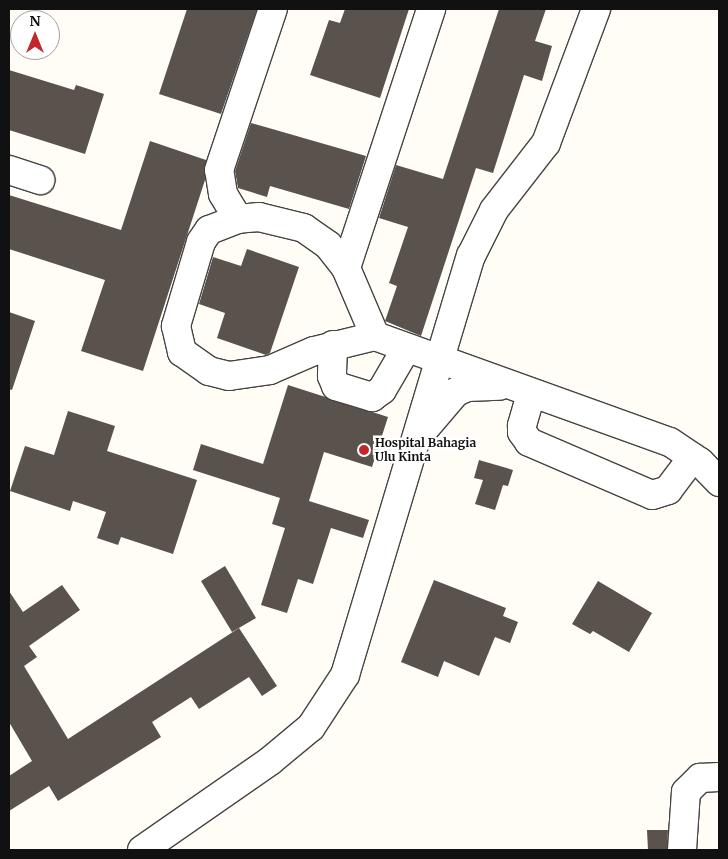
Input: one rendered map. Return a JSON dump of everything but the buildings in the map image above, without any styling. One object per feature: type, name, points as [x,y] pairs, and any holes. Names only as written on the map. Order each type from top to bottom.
[{"type":"street","points":[[238,219],[223,194],[219,170],[273,9]]},
{"type":"street","points":[[346,268],[431,9]]},
{"type":"street","points":[[142,850],[270,761],[311,727],[345,675],[418,440],[471,256],[494,210],[519,182],[546,143],[596,9]]},
{"type":"street","points":[[9,170],[40,180]]},
{"type":"street","points":[[375,336],[346,268],[328,245],[304,228],[274,218],[238,219],[209,230],[201,242],[176,326],[182,352],[203,367],[229,376],[270,370],[333,345],[375,336],[519,390],[652,434],[693,457],[719,482]]},
{"type":"street","points":[[333,345],[332,376],[336,386],[372,397],[382,390],[406,349]]},
{"type":"street","points":[[418,440],[439,408],[456,392],[468,387],[519,390]]},
{"type":"street","points":[[519,390],[522,432],[529,442],[652,495],[668,490],[693,457]]},
{"type":"street","points":[[682,850],[686,792],[700,778],[719,776]]},
{"type":"place","name":"Hospital Bahagia Ulu Kinta","points":[[364,450]]}]
